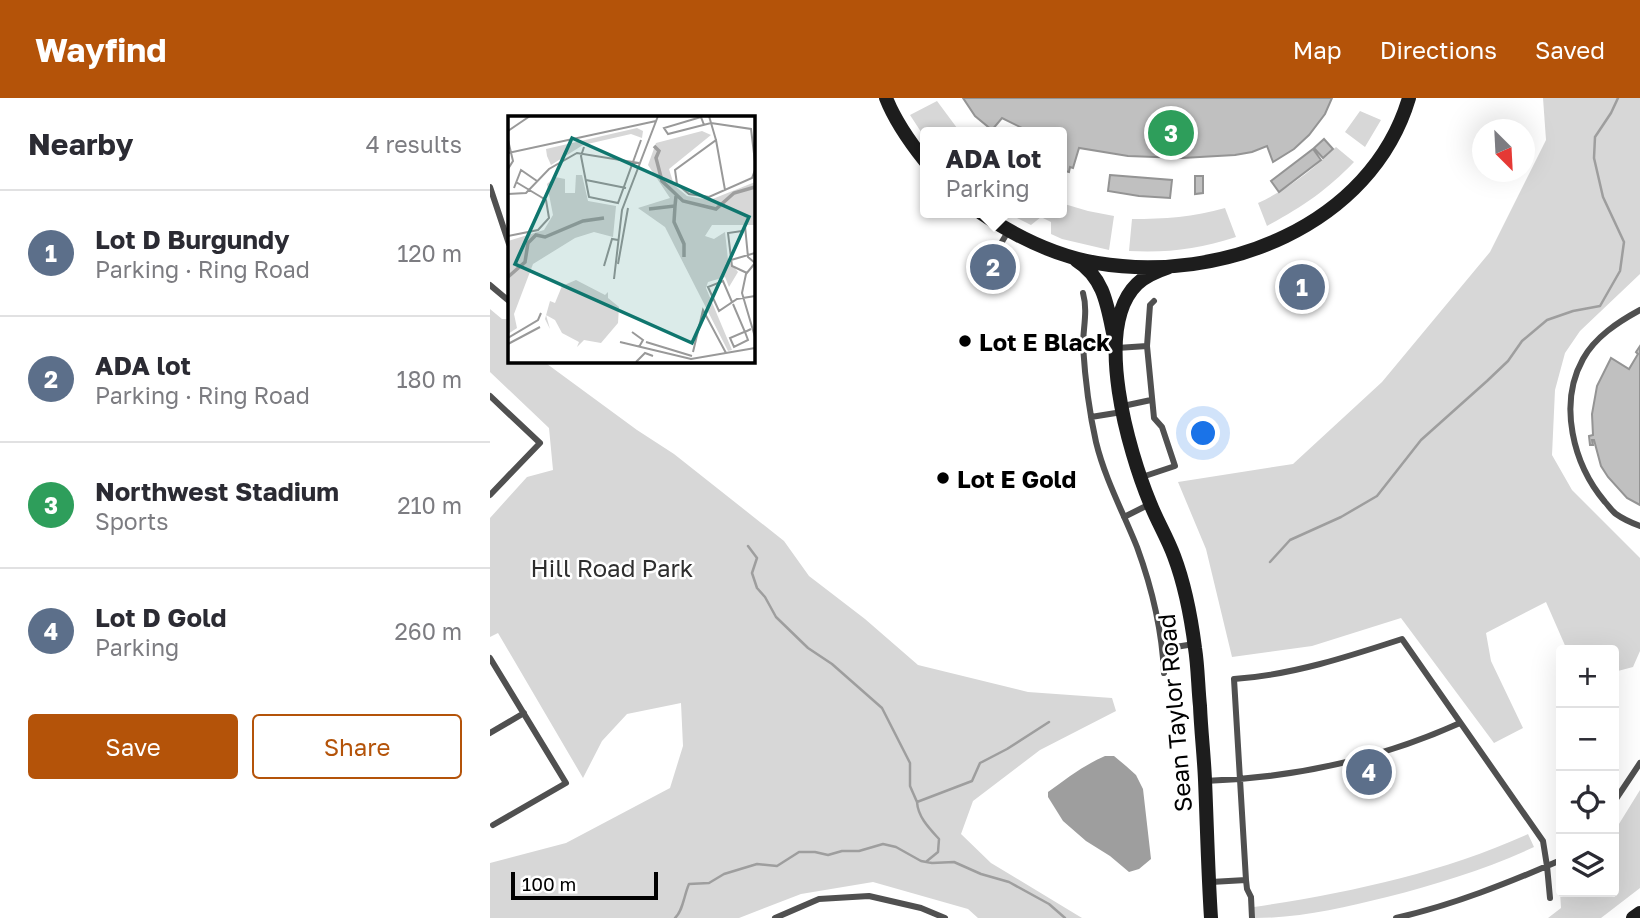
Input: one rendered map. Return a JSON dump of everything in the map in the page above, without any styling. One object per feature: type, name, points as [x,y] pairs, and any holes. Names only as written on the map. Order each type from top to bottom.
[{"type":"main road","points":[[886,98],[897,121],[920,155]]},
{"type":"main road","points":[[989,218],[1028,240],[1095,263],[1169,267],[1250,251],[1284,237],[1325,213],[1355,188],[1378,161],[1395,134],[1409,98]]},
{"type":"main road","name":"Sean Taylor Road","points":[[1067,255],[1089,269],[1097,279],[1108,309],[1116,348]]},
{"type":"main road","name":"Sean Taylor Road","points":[[1169,267],[1146,277],[1127,298],[1119,316],[1117,379],[1121,409],[1135,465],[1174,556],[1194,644],[1205,780],[1211,918]]},
{"type":"main road","points":[[1633,918],[1640,913]]},
{"type":"lane","points":[[490,187],[508,241]]},
{"type":"lane","points":[[984,281],[1009,230]]},
{"type":"lane","points":[[490,285],[508,300]]},
{"type":"lane","points":[[1083,293],[1086,304],[1083,343],[1091,417],[1105,472],[1136,546],[1153,597],[1163,649],[1164,673]]},
{"type":"lane","points":[[1140,477],[1175,466],[1162,427],[1154,418],[1151,400],[1147,346],[1150,305],[1154,301]]},
{"type":"lane","points":[[1640,310],[1601,337],[1584,358],[1573,382],[1571,406],[1572,429],[1580,460],[1590,482],[1616,514],[1640,526]]},
{"type":"lane","points":[[1083,343],[1116,348],[1147,346]]},
{"type":"lane","points":[[490,396],[540,443],[490,495]]},
{"type":"lane","points":[[1091,417],[1151,400]]},
{"type":"lane","points":[[1124,517],[1150,504]]},
{"type":"lane","points":[[1252,918],[1251,897],[1246,880],[1234,679],[1299,669],[1402,639],[1543,841],[1550,898]]},
{"type":"lane","points":[[1163,649],[1194,644]]},
{"type":"lane","points":[[490,658],[566,783],[493,825]]},
{"type":"lane","points":[[490,733],[524,713]]},
{"type":"lane","points":[[1205,780],[1240,780],[1312,769],[1427,738],[1460,723]]},
{"type":"lane","points":[[1619,794],[1640,762]]},
{"type":"lane","points":[[1396,918],[1439,907],[1556,862]]},
{"type":"lane","points":[[1209,882],[1246,880]]},
{"type":"lane","points":[[775,918],[820,899],[869,895],[920,908],[945,918]]},
{"type":"green space","points":[[1543,98],[1640,98],[1640,274],[1580,331],[1565,353],[1555,390],[1552,455],[1572,490],[1640,558],[1640,651],[1633,667],[1619,671],[1619,645],[1565,645],[1546,602],[1486,633],[1491,661],[1523,728],[1494,743],[1401,618],[1312,646],[1232,657],[1206,549],[1178,482],[1293,464],[1382,382],[1490,252],[1525,182],[1535,182],[1535,162],[1546,140]]},
{"type":"green space","points":[[937,101],[956,127],[920,127],[920,130],[910,115]]},
{"type":"green space","points":[[1360,111],[1381,120],[1365,147],[1345,132]]},
{"type":"green space","points":[[1336,147],[1354,162],[1313,198],[1267,226],[1258,203],[1300,178]]},
{"type":"green space","points":[[1067,205],[1114,216],[1109,250],[1051,234],[1051,222],[1043,218],[1067,218]]},
{"type":"green space","points":[[1225,208],[1236,237],[1183,249],[1129,251],[1132,219],[1179,217]]},
{"type":"green space","points":[[1017,218],[1040,218],[1031,225]]},
{"type":"green space","name":"Hill Road Park","points":[[490,309],[502,319],[508,319],[508,362],[544,362],[674,454],[784,541],[809,576],[865,619],[918,665],[1028,692],[1112,698],[1116,711],[1040,750],[973,801],[961,834],[991,863],[1082,918],[978,918],[968,909],[873,882],[801,894],[739,918],[490,918],[490,863],[566,843],[670,788],[683,746],[681,703],[627,714],[602,741],[583,778],[498,633],[490,637],[490,518],[527,477],[553,470],[549,428],[490,372]]},
{"type":"green space","points":[[1640,790],[1640,888],[1601,918],[1548,918],[1561,908],[1560,897],[1619,897],[1619,824]]},
{"type":"green space","points":[[1528,834],[1534,847],[1443,881],[1338,908],[1255,918],[1254,907],[1324,895],[1428,871]]},
{"type":"shaded area","points":[[1105,756],[1114,756],[1126,766],[1136,775],[1143,789],[1151,859],[1139,869],[1129,872],[1063,821],[1048,797],[1048,792],[1082,768]]},
{"type":"building","points":[[963,98],[1332,98],[1325,114],[1309,135],[1294,149],[1273,162],[1267,146],[1235,155],[1182,158],[1128,156],[1079,148],[1073,168],[1070,167],[1069,172],[1067,127],[1020,127],[1002,118],[994,127],[988,127],[975,116]]},
{"type":"building","points":[[1324,139],[1333,149],[1323,158],[1314,148]]},
{"type":"building","points":[[1313,149],[1321,160],[1279,192],[1271,181]]},
{"type":"building","points":[[1110,175],[1172,180],[1170,198],[1108,191]]},
{"type":"building","points":[[1195,176],[1203,176],[1203,193],[1195,194]]},
{"type":"building","points":[[1640,346],[1640,505],[1627,498],[1608,477],[1601,466],[1594,440],[1593,445],[1590,445],[1589,436],[1593,435],[1592,414],[1597,386],[1611,358],[1629,369]]},
{"type":"waterway","points":[[1270,562],[1290,540],[1341,517],[1377,496],[1421,440],[1487,381],[1508,361],[1522,341],[1547,320],[1600,306],[1620,271],[1624,242],[1603,197],[1594,158],[1595,137],[1618,98]]},
{"type":"waterway","points":[[748,546],[757,558],[752,573],[757,588],[776,617],[808,648],[832,664],[882,708],[910,763],[910,786],[917,802]]},
{"type":"waterway","points":[[927,861],[938,852],[939,839],[922,817],[917,802],[972,781],[980,763],[1049,722]]},
{"type":"waterway","points":[[675,918],[682,907],[689,884],[709,883],[724,874],[757,864],[777,866],[799,852],[828,855],[842,851],[859,851],[883,844],[896,847],[921,861],[954,862],[1009,882],[1049,904],[1065,918]]},
{"type":"place","name":"Northwest Stadium","points":[[1171,133]]},
{"type":"place","name":"ADA lot","points":[[993,267]]},
{"type":"place","name":"Lot D Burgundy","points":[[1302,287]]},
{"type":"place","name":"Lot E Black","points":[[965,341]]},
{"type":"place","name":"Lot E Gold","points":[[943,478]]},
{"type":"place","name":"Lot D Gold","points":[[1369,772]]}]
